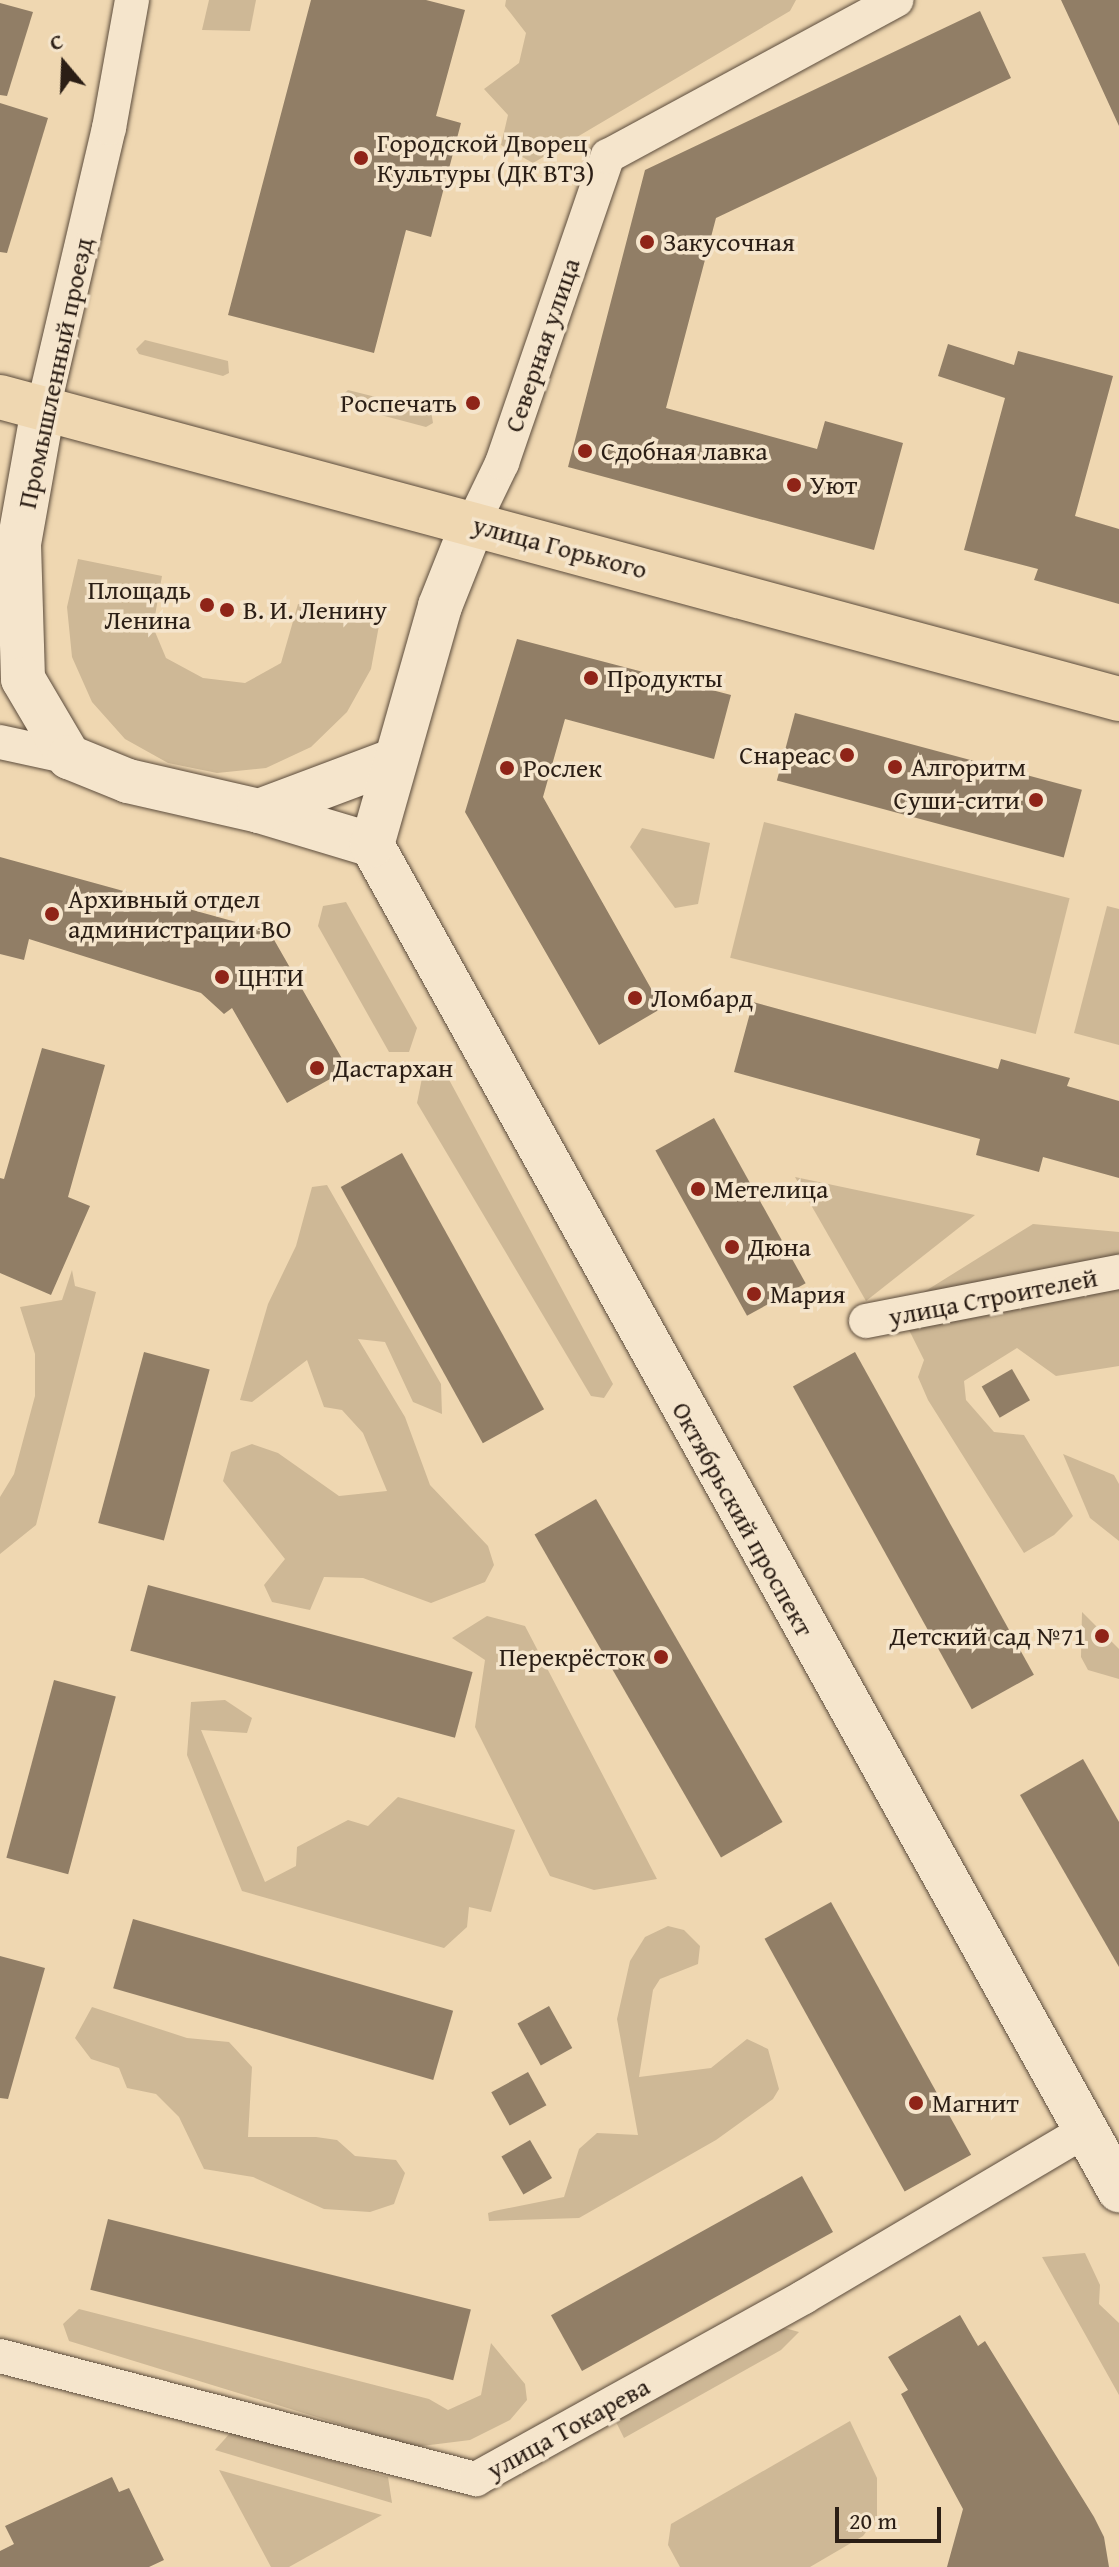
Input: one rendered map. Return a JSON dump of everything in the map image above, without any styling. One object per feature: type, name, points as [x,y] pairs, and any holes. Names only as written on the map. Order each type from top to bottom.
[{"type":"main road","name":"улица Горького","points":[[0,397],[1119,699]]},
{"type":"main road","name":"Промышленный проезд","points":[[43,409],[19,544],[23,679],[69,757]]},
{"type":"main road","name":"Северная улица","points":[[372,845],[440,606],[473,523]]},
{"type":"main road","points":[[69,757],[128,781],[259,811],[372,845]]},
{"type":"main road","points":[[259,811],[395,760]]},
{"type":"main road","name":"Октябрьский проспект","points":[[372,845],[1119,2190]]},
{"type":"street","name":"Промышленный проезд","points":[[43,409],[109,128],[132,0]]},
{"type":"street","name":"Северная улица","points":[[473,523],[502,463],[608,156],[897,0]]},
{"type":"street","points":[[0,586],[19,544]]},
{"type":"street","points":[[0,742],[69,757]]},
{"type":"street","name":"улица Строителей","points":[[866,1321],[1119,1272]]},
{"type":"street","name":"улица Токарева","points":[[0,2356],[476,2479],[804,2297],[1086,2130]]},
{"type":"shaded area","points":[[209,0],[256,0],[250,31],[202,30]]},
{"type":"shaded area","points":[[506,0],[796,0],[790,11],[533,163],[501,145],[508,115],[484,89],[519,63],[526,33],[505,6]]},
{"type":"shaded area","points":[[145,340],[228,361],[229,373],[223,376],[139,354],[136,349]]},
{"type":"shaded area","points":[[348,390],[431,411],[433,423],[426,427],[343,405],[339,399]]},
{"type":"shaded area","points":[[78,559],[162,576],[153,627],[166,658],[203,678],[245,683],[281,663],[298,604],[380,620],[371,669],[347,712],[311,747],[266,768],[217,773],[168,763],[125,739],[92,702],[72,657],[67,607]]},
{"type":"shaded area","points":[[764,822],[1070,898],[1036,1034],[730,958]]},
{"type":"shaded area","points":[[642,828],[710,843],[698,904],[675,908],[630,847]]},
{"type":"shaded area","points":[[346,902],[417,1028],[409,1052],[389,1052],[318,926],[323,906]]},
{"type":"shaded area","points":[[1107,906],[1119,909],[1119,1045],[1074,1033]]},
{"type":"shaded area","points":[[446,1074],[613,1384],[604,1398],[591,1396],[417,1103],[422,1078]]},
{"type":"shaded area","points":[[795,1177],[975,1215],[866,1301]]},
{"type":"shaded area","points":[[327,1185],[441,1384],[442,1414],[413,1402],[385,1342],[358,1339],[405,1417],[430,1485],[488,1546],[494,1565],[485,1582],[431,1603],[363,1578],[324,1577],[310,1610],[272,1602],[264,1585],[285,1559],[223,1481],[231,1452],[252,1444],[278,1453],[339,1496],[387,1491],[363,1433],[342,1410],[324,1407],[307,1360],[252,1402],[240,1400],[268,1304],[296,1246],[312,1187]]},
{"type":"shaded area","points":[[1033,1224],[1119,1232],[1119,1366],[1056,1376],[1017,1348],[964,1381],[966,1400],[994,1432],[1024,1435],[1073,1516],[1054,1535],[1024,1553],[928,1400],[918,1377],[924,1360],[903,1318],[911,1300]]},
{"type":"shaded area","points":[[72,1270],[75,1286],[96,1292],[36,1525],[0,1554],[0,1497],[14,1474],[35,1396],[35,1354],[20,1307],[62,1300]]},
{"type":"shaded area","points":[[1063,1454],[1114,1475],[1119,1484],[1119,1541],[1090,1518]]},
{"type":"shaded area","points":[[1082,1612],[1119,1649],[1119,1679],[1088,1670],[1081,1657]]},
{"type":"shaded area","points":[[487,1616],[525,1626],[657,1879],[594,1890],[550,1876],[475,1727],[485,1660],[452,1638]]},
{"type":"shaded area","points":[[225,1700],[252,1718],[247,1733],[201,1730],[265,1882],[296,1866],[297,1847],[348,1820],[368,1826],[398,1797],[515,1830],[491,1912],[469,1907],[467,1927],[444,1948],[242,1891],[187,1755],[191,1702]]},
{"type":"shaded area","points":[[668,1926],[684,1930],[700,1946],[698,1964],[660,1979],[653,1990],[639,2077],[711,2068],[747,2039],[768,2049],[779,2089],[773,2099],[716,2140],[579,2218],[489,2221],[488,2213],[494,2211],[564,2197],[579,2149],[597,2133],[638,2135],[617,2019],[630,1961],[645,1937]]},
{"type":"shaded area","points":[[92,2007],[187,2038],[229,2042],[252,2067],[248,2137],[337,2140],[355,2156],[396,2160],[405,2173],[394,2204],[370,2212],[324,2209],[253,2177],[204,2169],[179,2117],[156,2094],[127,2088],[119,2068],[91,2059],[75,2038]]},
{"type":"shaded area","points":[[1085,2253],[1100,2285],[1099,2304],[1119,2323],[1119,2395],[1042,2257]]},
{"type":"shaded area","points":[[79,2309],[429,2399],[448,2410],[481,2395],[491,2343],[525,2384],[527,2400],[510,2420],[470,2440],[414,2447],[69,2341],[63,2324]]},
{"type":"shaded area","points":[[781,2327],[799,2332],[781,2350],[624,2438],[613,2416]]},
{"type":"shaded area","points":[[850,2421],[877,2478],[877,2517],[863,2536],[810,2567],[680,2567],[668,2545],[671,2524]]},
{"type":"shaded area","points":[[231,2432],[388,2477],[392,2503],[215,2450]]},
{"type":"shaded area","points":[[219,2470],[382,2515],[289,2567],[271,2567]]},
{"type":"building","name":"Городской Дворец Культуры (ДК ВТЗ)","points":[[311,0],[426,0],[465,10],[436,116],[461,123],[431,237],[406,230],[374,353],[228,315]]},
{"type":"building","points":[[1061,0],[1119,0],[1119,126],[1075,30]]},
{"type":"building","points":[[0,3],[33,12],[7,96],[0,95]]},
{"type":"building","points":[[980,11],[1011,78],[716,218],[666,408],[817,449],[825,421],[903,443],[874,550],[568,467],[645,170]]},
{"type":"building","points":[[0,103],[48,118],[7,253],[0,252]]},
{"type":"building","points":[[948,344],[1014,365],[1018,351],[1113,376],[1075,516],[1119,529],[1119,604],[1034,580],[1038,569],[964,550],[1005,398],[938,376]]},
{"type":"building","points":[[517,639],[731,695],[714,759],[565,719],[543,797],[662,1008],[599,1045],[465,812]]},
{"type":"building","points":[[795,713],[1082,790],[1064,857],[777,781]]},
{"type":"building","name":"ЦНТИ","points":[[0,857],[269,931],[348,1069],[287,1103],[232,1008],[224,1014],[201,993],[29,939],[24,960],[0,954]]},
{"type":"building","points":[[753,1002],[998,1069],[1001,1059],[1070,1078],[1067,1086],[1119,1101],[1119,1178],[1043,1157],[1039,1172],[976,1155],[980,1139],[734,1072]]},
{"type":"building","points":[[42,1048],[105,1065],[68,1197],[90,1206],[51,1295],[0,1273],[0,1178],[4,1179]]},
{"type":"building","points":[[714,1118],[806,1283],[747,1316],[655,1150]]},
{"type":"building","points":[[402,1153],[544,1409],[483,1443],[341,1187]]},
{"type":"building","points":[[144,1352],[210,1370],[164,1541],[98,1523]]},
{"type":"building","points":[[855,1352],[1034,1675],[972,1709],[793,1386]]},
{"type":"building","points":[[1012,1369],[1030,1400],[1000,1418],[982,1386]]},
{"type":"building","points":[[596,1499],[783,1822],[721,1858],[535,1534]]},
{"type":"building","points":[[148,1585],[473,1672],[455,1738],[130,1651]]},
{"type":"building","points":[[54,1680],[116,1697],[68,1874],[6,1858]]},
{"type":"building","points":[[1083,1759],[1119,1822],[1119,1967],[1020,1795]]},
{"type":"building","points":[[831,1902],[971,2155],[905,2192],[765,1939]]},
{"type":"building","points":[[133,1919],[453,2011],[433,2080],[113,1988]]},
{"type":"building","points":[[0,1956],[45,1968],[8,2099],[0,2098]]},
{"type":"building","points":[[549,2006],[572,2048],[541,2065],[518,2023]]},
{"type":"building","points":[[528,2072],[546,2105],[510,2126],[491,2092]]},
{"type":"building","points":[[530,2140],[552,2178],[523,2195],[501,2156]]},
{"type":"building","points":[[802,2176],[833,2232],[582,2371],[551,2315]]},
{"type":"building","points":[[108,2219],[471,2309],[453,2380],[90,2290]]},
{"type":"building","points":[[960,2315],[978,2346],[985,2341],[1094,2517],[1104,2537],[1109,2567],[947,2567],[963,2509],[901,2394],[908,2390],[888,2357]]},
{"type":"building","points":[[112,2477],[119,2492],[129,2488],[164,2560],[149,2567],[0,2567],[0,2551],[14,2544],[5,2526]]},
{"type":"place","name":"Городской Дворец Культуры (ДК ВТЗ)","points":[[361,158]]},
{"type":"place","name":"Закусочная","points":[[647,242]]},
{"type":"place","name":"Роспечать","points":[[473,403]]},
{"type":"place","name":"Сдобная лавка","points":[[585,451]]},
{"type":"place","name":"Уют","points":[[794,485]]},
{"type":"place","name":"Площадь Ленина","points":[[207,605]]},
{"type":"place","name":"В. И. Ленину","points":[[227,610]]},
{"type":"place","name":"Продукты","points":[[591,678]]},
{"type":"place","name":"Снареас","points":[[847,755]]},
{"type":"place","name":"Алгоритм","points":[[895,767]]},
{"type":"place","name":"Рослек","points":[[507,768]]},
{"type":"place","name":"Суши-сити","points":[[1036,800]]},
{"type":"place","name":"Архивный отдел администрации ВО","points":[[52,914]]},
{"type":"place","name":"ЦНТИ","points":[[222,977]]},
{"type":"place","name":"Ломбард","points":[[635,998]]},
{"type":"place","name":"Дастархан","points":[[317,1068]]},
{"type":"place","name":"Метелица","points":[[698,1189]]},
{"type":"place","name":"Дюна","points":[[732,1247]]},
{"type":"place","name":"Мария","points":[[754,1294]]},
{"type":"place","name":"Детский сад №71","points":[[1102,1636]]},
{"type":"place","name":"Перекрёсток","points":[[661,1657]]},
{"type":"place","name":"Магнит","points":[[916,2103]]}]
